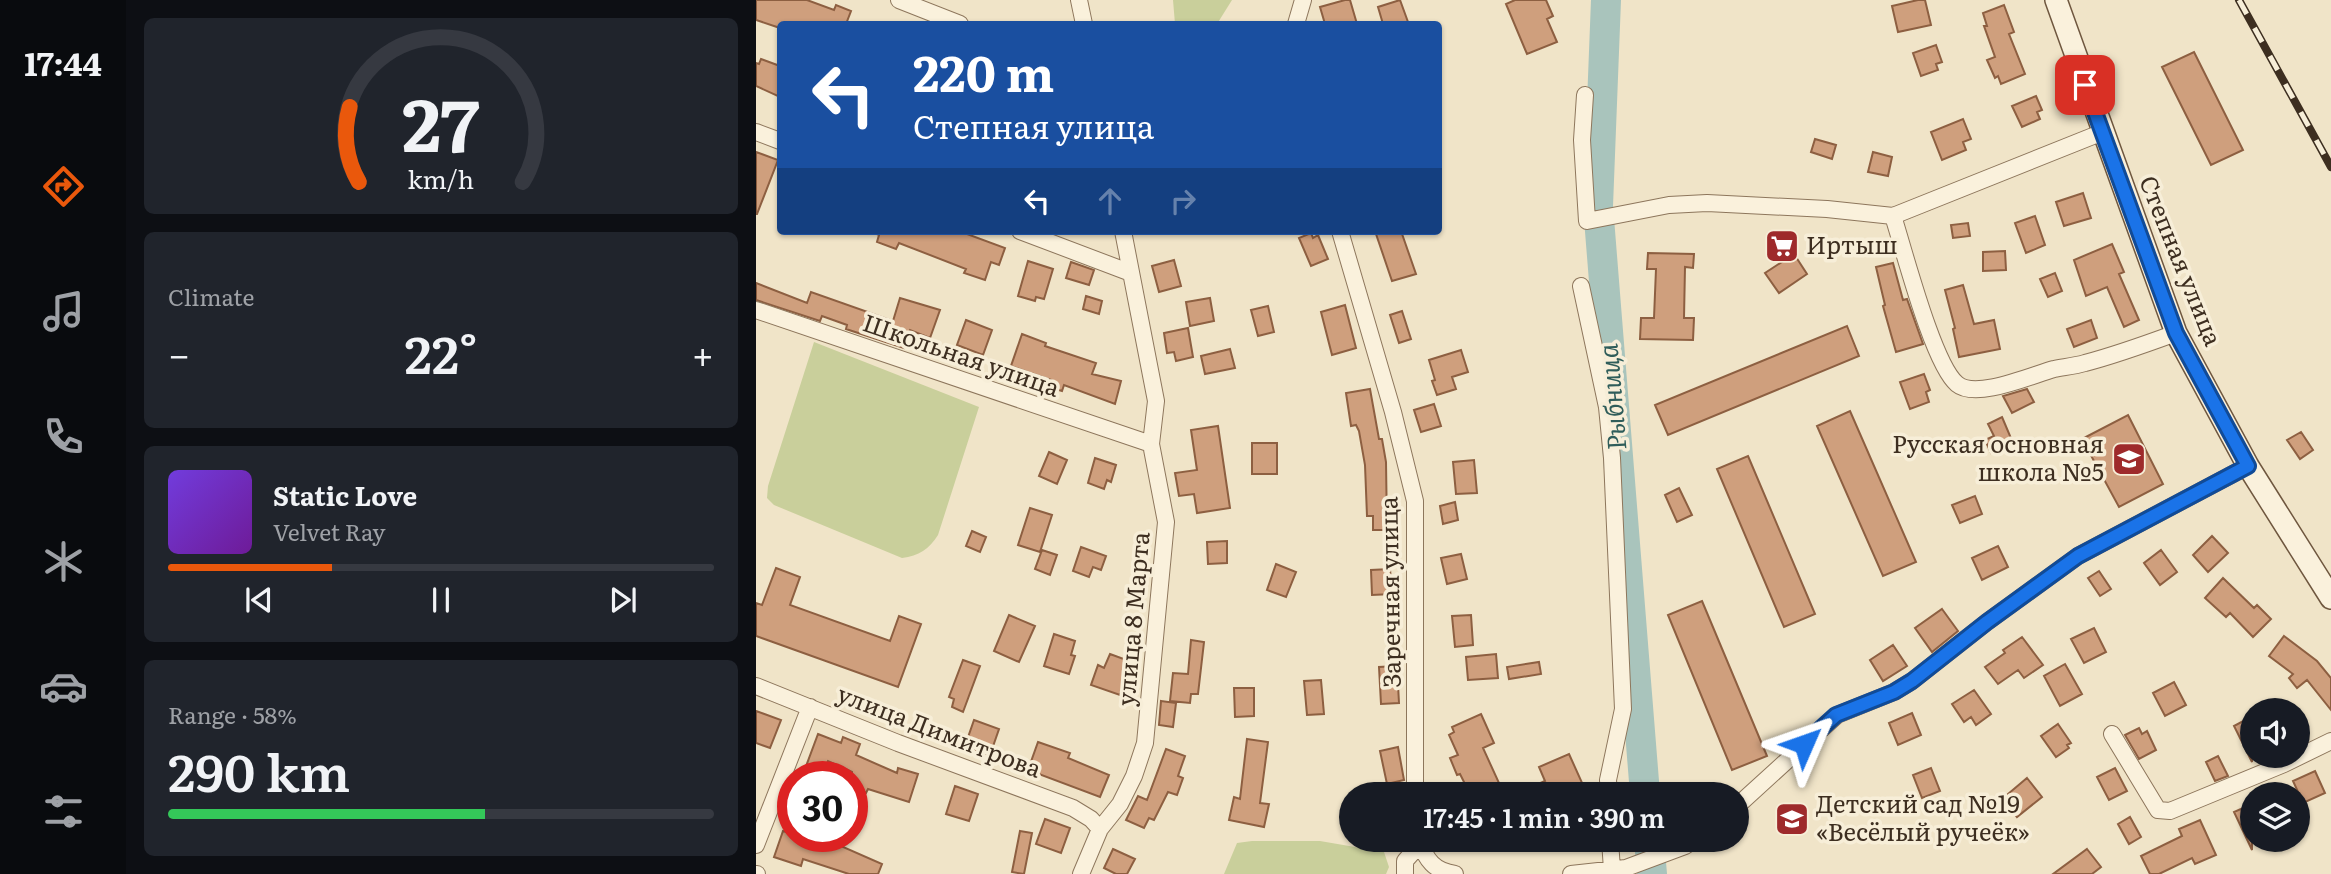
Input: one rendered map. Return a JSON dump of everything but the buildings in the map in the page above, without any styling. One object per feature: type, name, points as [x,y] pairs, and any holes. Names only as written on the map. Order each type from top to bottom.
[{"type":"main road","name":"Степная улица","points":[[2056,0],[2176,333],[2248,466],[2331,598]]},
{"type":"street","points":[[899,0],[952,21]]},
{"type":"street","points":[[1079,0],[1083,21]]},
{"type":"street","points":[[1297,21],[1303,0]]},
{"type":"street","points":[[1586,95],[1582,140],[1587,221],[1669,205],[1707,203],[1827,209],[1893,216],[2103,132]]},
{"type":"street","points":[[756,132],[777,140]]},
{"type":"street","points":[[1893,216],[1929,333],[1944,367],[1957,384],[1970,390],[2082,365],[2176,333]]},
{"type":"street","points":[[1031,235],[1131,273]]},
{"type":"street","name":"улица 8 Марта","points":[[1081,874],[1100,829],[1120,804],[1134,776],[1145,743],[1166,522],[1150,444],[1156,401],[1124,235]]},
{"type":"street","name":"Заречная улица","points":[[1341,235],[1393,412],[1415,500],[1415,782]]},
{"type":"street","points":[[1581,286],[1607,407],[1612,458],[1623,709],[1608,782]]},
{"type":"street","name":"Школьная улица","points":[[756,310],[1150,444]]},
{"type":"street","points":[[1749,795],[1836,715],[1894,692],[1912,681],[2078,556],[2248,466]]},
{"type":"street","name":"улица Димитрова","points":[[756,687],[1073,808],[1091,819],[1100,829]]},
{"type":"street","points":[[756,845],[810,707]]},
{"type":"street","points":[[2112,734],[2158,810],[2170,811],[2284,764],[2331,741]]},
{"type":"street","points":[[1405,874],[1405,860],[1412,852]]},
{"type":"street","points":[[1424,852],[1429,863],[1443,872],[1455,874]]},
{"type":"street","points":[[1614,852],[1619,869]]},
{"type":"street","points":[[1571,874],[1619,869],[1665,852]]},
{"type":"green space","points":[[1173,0],[1232,0],[1219,21],[1175,21]]},
{"type":"green space","points":[[814,342],[979,407],[938,535],[927,548],[914,556],[902,558],[774,505],[767,498],[768,486]]},
{"type":"green space","points":[[1320,841],[1339,844],[1339,852],[1384,852],[1389,867],[1386,874],[1224,874],[1237,843]]},
{"type":"waterway","name":"Рыбница","points":[[1606,0],[1598,206],[1644,782]]},
{"type":"waterway","name":"Рыбница","points":[[1650,852],[1652,874]]},
{"type":"railway","points":[[2239,0],[2331,167]]},
{"type":"place","name":"Иртыш","points":[[1782,246]]},
{"type":"place","name":"Русская основная школа №5","points":[[2129,459]]},
{"type":"place","name":"Детский сад №19 «Весёлый ручеёк»","points":[[1792,819]]},
{"type":"route","points":[[1804,744],[1836,715],[1894,692],[1912,681],[2078,556],[2248,466],[2176,333],[2085,85]]}]
